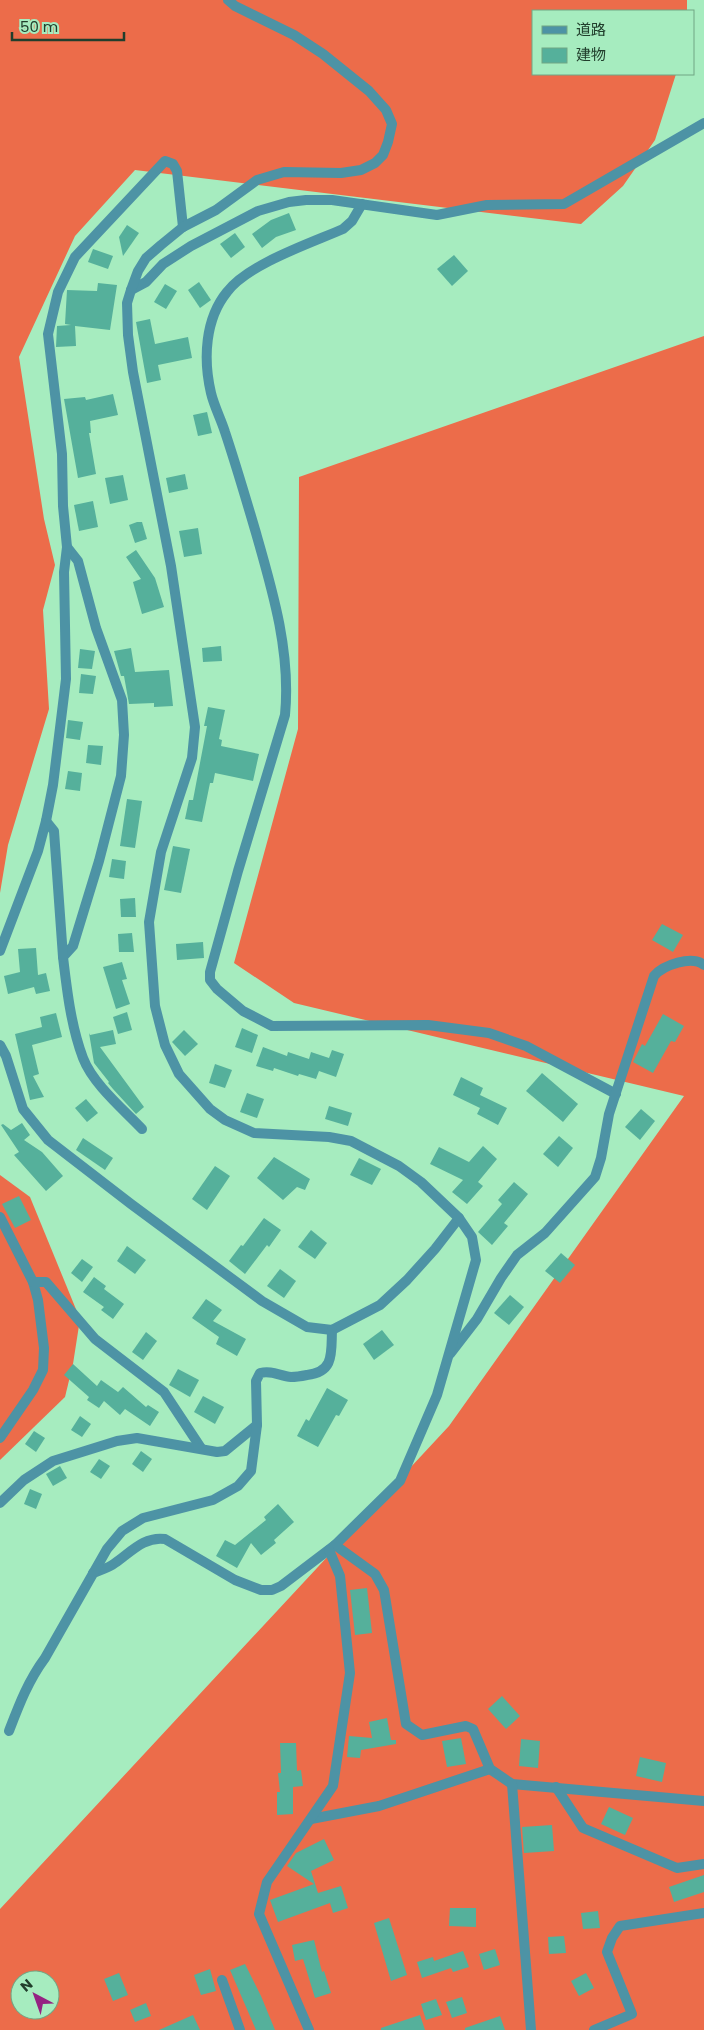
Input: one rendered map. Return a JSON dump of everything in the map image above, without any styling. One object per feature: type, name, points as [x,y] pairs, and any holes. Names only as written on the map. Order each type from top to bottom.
[{"type":"street","points":[[93,1573],[113,1565],[141,1543],[155,1538],[165,1539],[235,1580],[261,1590],[272,1590],[281,1586],[332,1548],[400,1481],[437,1395],[476,1260],[472,1237],[459,1218],[421,1182],[399,1166],[351,1141],[329,1137],[254,1133],[225,1120],[210,1109],[179,1074],[165,1046],[154,1006],[149,922],[161,852],[192,758],[195,728],[171,566],[133,372],[128,335],[127,304],[138,271],[146,258],[183,227],[216,210],[257,180],[284,172],[341,173],[361,170],[375,163],[383,155],[392,124],[386,110],[369,90],[323,54],[294,35],[235,6],[228,0]]},
{"type":"street","points":[[131,290],[146,282],[163,264],[191,246],[258,211],[289,202],[332,200],[436,215],[487,205],[564,204],[704,124]]},
{"type":"street","points":[[0,951],[38,851],[46,821],[53,785],[66,679],[64,572],[67,547],[63,506],[62,454],[48,334],[58,292],[75,257],[165,161],[173,164],[177,171],[183,227]]},
{"type":"street","points":[[362,204],[352,221],[343,229],[244,275],[228,291],[214,313],[207,342],[211,393],[225,431],[269,579],[283,649],[288,690],[286,715],[238,871],[210,972],[210,980],[216,989],[242,1011],[272,1026],[428,1025],[490,1034],[526,1046],[616,1094]]},
{"type":"street","points":[[63,957],[72,946],[99,861],[121,776],[124,735],[122,700],[96,628],[78,561],[67,547]]},
{"type":"street","points":[[46,821],[54,831],[63,957],[70,1009],[84,1059],[97,1080],[142,1129]]},
{"type":"street","points":[[448,1357],[477,1319],[501,1278],[517,1256],[545,1233],[595,1177],[601,1158],[609,1114],[654,976],[664,968],[690,960],[702,963],[704,966]]},
{"type":"street","points":[[0,1045],[6,1056],[23,1109],[48,1140],[262,1301],[307,1327],[332,1330],[380,1305],[407,1280],[459,1218]]},
{"type":"street","points":[[0,1217],[33,1282],[38,1300],[44,1348],[43,1370],[33,1390],[0,1438]]},
{"type":"street","points":[[33,1282],[46,1282],[95,1340],[164,1392],[202,1448]]},
{"type":"street","points":[[9,1731],[21,1697],[33,1675],[107,1549],[122,1530],[143,1518],[213,1500],[238,1486],[251,1472],[257,1425],[256,1380],[260,1373],[267,1371],[292,1377],[317,1374],[326,1368],[330,1358],[332,1330]]},
{"type":"street","points":[[0,1503],[24,1480],[53,1461],[117,1441],[137,1438],[217,1452],[225,1451],[257,1425]]},
{"type":"street","points":[[332,1548],[375,1574],[384,1590],[406,1724],[422,1735],[466,1726],[473,1729],[490,1769],[512,1784],[704,1801]]},
{"type":"street","points":[[309,2030],[260,1914],[266,1882],[333,1786],[350,1673],[340,1576],[332,1548]]},
{"type":"street","points":[[311,1819],[379,1806],[490,1769]]},
{"type":"street","points":[[512,1784],[531,2030]]},
{"type":"street","points":[[556,1787],[583,1828],[677,1868],[704,1864]]},
{"type":"street","points":[[594,2030],[632,2014],[607,1952],[612,1938],[620,1926],[704,1914]]},
{"type":"street","points":[[222,1980],[240,2030]]},
{"type":"shaded area","points":[[0,0],[687,0],[687,10],[532,10],[532,75],[676,75],[655,140],[623,186],[581,224],[135,170],[75,236],[19,357],[44,519],[55,565],[43,610],[49,709],[8,845],[0,893]]},
{"type":"shaded area","points":[[704,336],[704,2030],[0,2030],[0,1909],[449,1426],[684,1096],[294,1003],[234,963],[298,729],[299,477]]},
{"type":"shaded area","points":[[0,1175],[30,1197],[80,1319],[73,1364],[65,1397],[0,1460]]},
{"type":"building","points":[[289,213],[296,230],[276,237],[262,248],[252,234],[271,220]]},
{"type":"building","points":[[127,225],[139,233],[123,256],[119,237]]},
{"type":"building","points":[[235,233],[245,247],[231,258],[220,244]]},
{"type":"building","points":[[93,249],[113,256],[108,269],[88,262]]},
{"type":"building","points":[[454,255],[468,271],[452,286],[437,269]]},
{"type":"building","points":[[199,282],[211,300],[200,308],[188,290]]},
{"type":"building","points":[[98,283],[117,285],[110,330],[75,326],[76,346],[56,347],[57,326],[71,325],[65,324],[67,290],[97,291]]},
{"type":"building","points":[[165,284],[177,291],[166,309],[154,302]]},
{"type":"building","points":[[150,319],[155,344],[188,337],[192,358],[158,365],[161,380],[147,383],[136,322]]},
{"type":"building","points":[[113,394],[118,415],[90,421],[91,433],[89,433],[96,474],[78,478],[64,399],[85,397],[86,400]]},
{"type":"building","points":[[207,412],[212,433],[198,436],[193,415]]},
{"type":"building","points":[[185,474],[188,489],[169,493],[166,478]]},
{"type":"building","points":[[123,475],[128,500],[110,504],[105,478]]},
{"type":"building","points":[[93,501],[98,527],[79,531],[74,505]]},
{"type":"building","points":[[142,522],[147,539],[135,543],[129,525]]},
{"type":"building","points":[[198,528],[202,554],[184,557],[179,531]]},
{"type":"building","points":[[136,550],[155,578],[164,607],[142,614],[133,582],[141,579],[126,557]]},
{"type":"building","points":[[221,646],[222,661],[203,662],[202,648]]},
{"type":"building","points":[[131,648],[135,672],[169,670],[173,706],[154,707],[154,703],[129,704],[124,676],[121,676],[114,651]]},
{"type":"building","points":[[80,649],[95,651],[92,669],[78,668]]},
{"type":"building","points":[[81,674],[96,676],[93,694],[79,693]]},
{"type":"building","points":[[208,707],[225,710],[219,739],[222,740],[221,746],[259,754],[253,781],[215,773],[213,783],[210,783],[202,822],[185,819],[189,800],[193,800],[207,726],[204,726]]},
{"type":"building","points":[[68,720],[83,722],[80,740],[66,738]]},
{"type":"building","points":[[88,745],[103,746],[101,765],[86,763]]},
{"type":"building","points":[[68,771],[82,773],[80,791],[65,789]]},
{"type":"building","points":[[127,799],[142,801],[135,848],[120,846]]},
{"type":"building","points":[[173,846],[190,849],[181,893],[164,890]]},
{"type":"building","points":[[112,859],[126,861],[124,879],[109,877]]},
{"type":"building","points":[[135,898],[136,917],[121,917],[120,899]]},
{"type":"building","points":[[662,924],[683,935],[673,952],[652,940]]},
{"type":"building","points":[[132,933],[134,952],[119,952],[118,934]]},
{"type":"building","points":[[203,942],[204,958],[177,960],[176,944]]},
{"type":"building","points":[[36,948],[38,975],[46,973],[50,991],[36,994],[34,987],[8,994],[4,976],[20,972],[18,949]]},
{"type":"building","points":[[122,962],[127,979],[122,980],[130,1004],[116,1009],[103,967]]},
{"type":"building","points":[[127,1012],[132,1030],[118,1034],[113,1017]]},
{"type":"building","points":[[56,1013],[62,1037],[32,1045],[39,1074],[33,1076],[44,1097],[30,1100],[15,1034],[42,1027],[40,1017]]},
{"type":"building","points":[[663,1014],[684,1026],[675,1042],[671,1041],[653,1073],[633,1062],[642,1044],[645,1046]]},
{"type":"building","points":[[242,1028],[258,1035],[252,1053],[235,1047]]},
{"type":"building","points":[[113,1030],[116,1044],[100,1047],[144,1107],[136,1114],[108,1083],[94,1063],[89,1033],[90,1035]]},
{"type":"building","points":[[184,1030],[198,1044],[185,1056],[172,1042]]},
{"type":"building","points":[[263,1047],[287,1056],[288,1052],[309,1059],[311,1052],[329,1058],[332,1050],[344,1054],[336,1077],[319,1071],[316,1079],[299,1074],[298,1076],[274,1068],[273,1071],[256,1066]]},
{"type":"building","points":[[215,1064],[232,1070],[225,1088],[209,1083]]},
{"type":"building","points":[[542,1073],[578,1104],[563,1122],[526,1091]]},
{"type":"building","points":[[461,1077],[483,1088],[480,1095],[507,1108],[498,1125],[477,1114],[480,1108],[453,1095]]},
{"type":"building","points":[[247,1093],[264,1099],[257,1118],[240,1112]]},
{"type":"building","points":[[86,1099],[98,1113],[87,1122],[75,1108]]},
{"type":"building","points":[[329,1106],[352,1113],[348,1126],[325,1119]]},
{"type":"building","points":[[641,1109],[655,1121],[640,1140],[625,1127]]},
{"type":"building","points":[[22,1123],[30,1135],[24,1140],[42,1152],[63,1176],[46,1191],[14,1155],[19,1152],[1,1125],[3,1124],[11,1130]]},
{"type":"building","points":[[559,1136],[573,1148],[558,1167],[543,1154]]},
{"type":"building","points":[[83,1138],[113,1158],[105,1170],[76,1150]]},
{"type":"building","points":[[483,1146],[497,1159],[478,1182],[483,1186],[467,1204],[452,1192],[463,1180],[430,1164],[439,1147],[469,1162]]},
{"type":"building","points":[[274,1157],[310,1179],[305,1190],[297,1187],[283,1200],[257,1178]]},
{"type":"building","points":[[359,1158],[381,1169],[372,1185],[350,1175]]},
{"type":"building","points":[[215,1166],[230,1176],[207,1210],[192,1199]]},
{"type":"building","points":[[514,1182],[528,1194],[504,1223],[508,1226],[492,1245],[478,1232],[502,1204],[498,1200]]},
{"type":"building","points":[[19,1196],[31,1220],[15,1228],[2,1204]]},
{"type":"building","points":[[264,1218],[281,1230],[245,1274],[229,1261]]},
{"type":"building","points":[[311,1230],[327,1243],[315,1259],[298,1247]]},
{"type":"building","points":[[127,1246],[146,1260],[135,1274],[117,1261]]},
{"type":"building","points":[[561,1253],[575,1265],[560,1283],[545,1271]]},
{"type":"building","points":[[82,1259],[93,1267],[82,1282],[71,1273]]},
{"type":"building","points":[[280,1269],[296,1281],[284,1298],[267,1286]]},
{"type":"building","points":[[94,1277],[106,1286],[104,1289],[124,1304],[113,1319],[101,1310],[104,1307],[83,1292]]},
{"type":"building","points":[[510,1295],[524,1307],[509,1325],[494,1313]]},
{"type":"building","points":[[206,1299],[222,1310],[213,1321],[246,1339],[237,1356],[216,1344],[219,1337],[192,1318]]},
{"type":"building","points":[[382,1330],[394,1345],[374,1360],[363,1344]]},
{"type":"building","points":[[146,1332],[157,1341],[143,1360],[132,1352]]},
{"type":"building","points":[[73,1364],[97,1386],[101,1380],[118,1392],[123,1387],[146,1407],[148,1405],[159,1412],[150,1426],[125,1409],[120,1415],[104,1401],[99,1408],[87,1400],[89,1397],[64,1375]]},
{"type":"building","points":[[178,1369],[199,1380],[190,1397],[169,1385]]},
{"type":"building","points":[[327,1388],[348,1400],[339,1416],[336,1415],[318,1447],[297,1436],[306,1419],[309,1421]]},
{"type":"building","points":[[203,1396],[224,1407],[215,1424],[194,1412]]},
{"type":"building","points":[[80,1416],[91,1424],[82,1437],[71,1430]]},
{"type":"building","points":[[34,1431],[45,1438],[36,1452],[25,1444]]},
{"type":"building","points":[[141,1451],[152,1459],[143,1472],[132,1464]]},
{"type":"building","points":[[99,1459],[110,1466],[101,1479],[90,1472]]},
{"type":"building","points":[[60,1466],[67,1478],[53,1486],[46,1474]]},
{"type":"building","points":[[30,1489],[42,1494],[36,1509],[24,1504]]},
{"type":"building","points":[[278,1504],[294,1522],[274,1540],[276,1543],[261,1555],[251,1543],[237,1568],[216,1556],[225,1540],[235,1545],[266,1520],[264,1517]]},
{"type":"building","points":[[367,1588],[372,1633],[355,1635],[350,1590]]},
{"type":"building","points":[[502,1696],[520,1716],[506,1729],[488,1709]]},
{"type":"building","points":[[387,1718],[391,1740],[396,1740],[396,1744],[361,1750],[360,1758],[347,1757],[349,1736],[372,1738],[369,1722]]},
{"type":"building","points":[[461,1738],[466,1764],[447,1767],[442,1741]]},
{"type":"building","points":[[521,1739],[540,1741],[538,1768],[519,1766]]},
{"type":"building","points":[[280,1743],[296,1743],[297,1771],[301,1770],[303,1786],[293,1787],[293,1814],[277,1815],[277,1792],[280,1792],[278,1773],[281,1773]]},
{"type":"building","points":[[640,1757],[666,1763],[662,1782],[636,1776]]},
{"type":"building","points":[[609,1807],[633,1818],[625,1835],[601,1824]]},
{"type":"building","points":[[552,1825],[554,1851],[524,1853],[522,1827]]},
{"type":"building","points":[[324,1839],[334,1860],[311,1871],[318,1893],[341,1886],[348,1908],[333,1913],[330,1903],[278,1922],[270,1900],[314,1884],[287,1866],[296,1853]]},
{"type":"building","points":[[704,1875],[704,1892],[674,1902],[669,1887]]},
{"type":"building","points":[[450,1908],[476,1908],[476,1927],[449,1926]]},
{"type":"building","points":[[598,1911],[600,1928],[583,1929],[581,1913]]},
{"type":"building","points":[[389,1918],[407,1975],[391,1981],[374,1923]]},
{"type":"building","points":[[564,1936],[566,1953],[549,1954],[548,1937]]},
{"type":"building","points":[[314,1940],[322,1972],[324,1971],[331,1993],[315,1998],[303,1959],[295,1961],[292,1945]]},
{"type":"building","points":[[495,1949],[500,1965],[484,1970],[479,1954]]},
{"type":"building","points":[[463,1951],[469,1967],[453,1972],[451,1968],[422,1978],[417,1962],[433,1957],[434,1961]]},
{"type":"building","points":[[245,1964],[275,2030],[256,2030],[230,1970]]},
{"type":"building","points":[[210,1969],[216,1991],[201,1995],[194,1975]]},
{"type":"building","points":[[119,1973],[128,1995],[113,2001],[104,1979]]},
{"type":"building","points":[[586,1973],[594,1988],[579,1996],[571,1981]]},
{"type":"building","points":[[462,1997],[467,2013],[452,2018],[446,2002]]},
{"type":"building","points":[[436,1999],[442,2015],[426,2020],[421,2004]]},
{"type":"building","points":[[146,2003],[151,2016],[135,2022],[130,2010]]},
{"type":"building","points":[[193,2015],[200,2030],[159,2030]]},
{"type":"building","points":[[420,2015],[425,2030],[381,2030],[381,2028]]},
{"type":"building","points":[[500,2016],[505,2030],[465,2030],[465,2028]]}]
